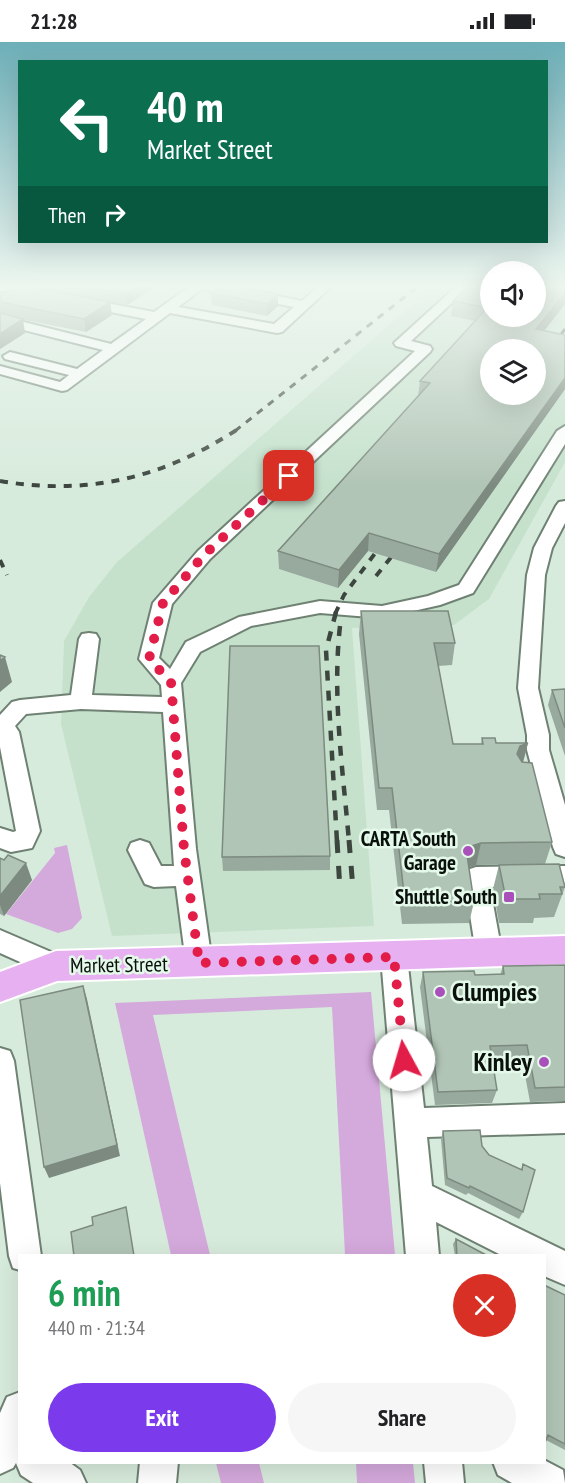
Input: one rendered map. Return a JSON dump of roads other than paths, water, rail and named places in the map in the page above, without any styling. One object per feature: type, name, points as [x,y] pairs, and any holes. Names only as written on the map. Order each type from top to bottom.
[{"type":"main road","name":"Market Street","points":[[0,987],[56,966],[565,950]]},
{"type":"street","points":[[0,370],[62,387],[111,351]]},
{"type":"street","points":[[171,682],[149,659],[163,603],[204,555],[423,351]]},
{"type":"street","points":[[76,354],[99,360]]},
{"type":"street","points":[[5,359],[80,374]]},
{"type":"street","points":[[199,963],[188,875],[171,682],[193,647],[246,621],[320,606],[382,612],[433,601],[466,589],[565,431]]},
{"type":"street","points":[[565,506],[543,548],[536,575],[528,688],[530,704],[540,737],[538,750],[549,779],[565,848]]},
{"type":"street","points":[[81,702],[89,639]]},
{"type":"street","points":[[0,837],[17,843],[27,837],[28,831],[8,732],[0,728],[20,707],[81,702],[173,705]]},
{"type":"street","points":[[140,850],[154,877],[188,875]]},
{"type":"street","points":[[489,953],[476,877],[557,876]]},
{"type":"street","points":[[0,941],[56,966]]},
{"type":"street","points":[[394,957],[423,1254]]},
{"type":"street","points":[[0,1061],[25,1254]]},
{"type":"street","points":[[411,1123],[565,1118]]},
{"type":"street","points":[[418,1196],[535,1254]]},
{"type":"street","points":[[546,1259],[565,1268]]},
{"type":"street","points":[[12,1451],[18,1420]]},
{"type":"street","points":[[34,1464],[67,1483]]},
{"type":"street","points":[[157,1483],[159,1464]]},
{"type":"street","points":[[443,1464],[445,1483]]},
{"type":"street","points":[[515,1464],[550,1483]]},
{"type":"railway","points":[[236,430],[336,351]]},
{"type":"railway","points":[[546,355],[548,351]]},
{"type":"railway","points":[[0,481],[64,486],[124,479],[182,460],[236,430]]},
{"type":"railway","points":[[335,614],[344,595],[385,540]]},
{"type":"railway","points":[[376,576],[401,545]]},
{"type":"railway","points":[[0,560],[7,575]]},
{"type":"railway","points":[[336,612],[326,650],[337,842]]},
{"type":"railway","points":[[340,626],[338,707],[349,842]]},
{"type":"railway","points":[[337,840],[340,890]]},
{"type":"railway","points":[[349,840],[353,889]]},
{"type":"place","name":"CARTA South Garage","points":[[468,851]]},
{"type":"place","name":"Shuttle South","points":[[509,897]]},
{"type":"place","name":"Clumpies","points":[[440,992]]},
{"type":"place","name":"Kinley","points":[[544,1062]]}]
